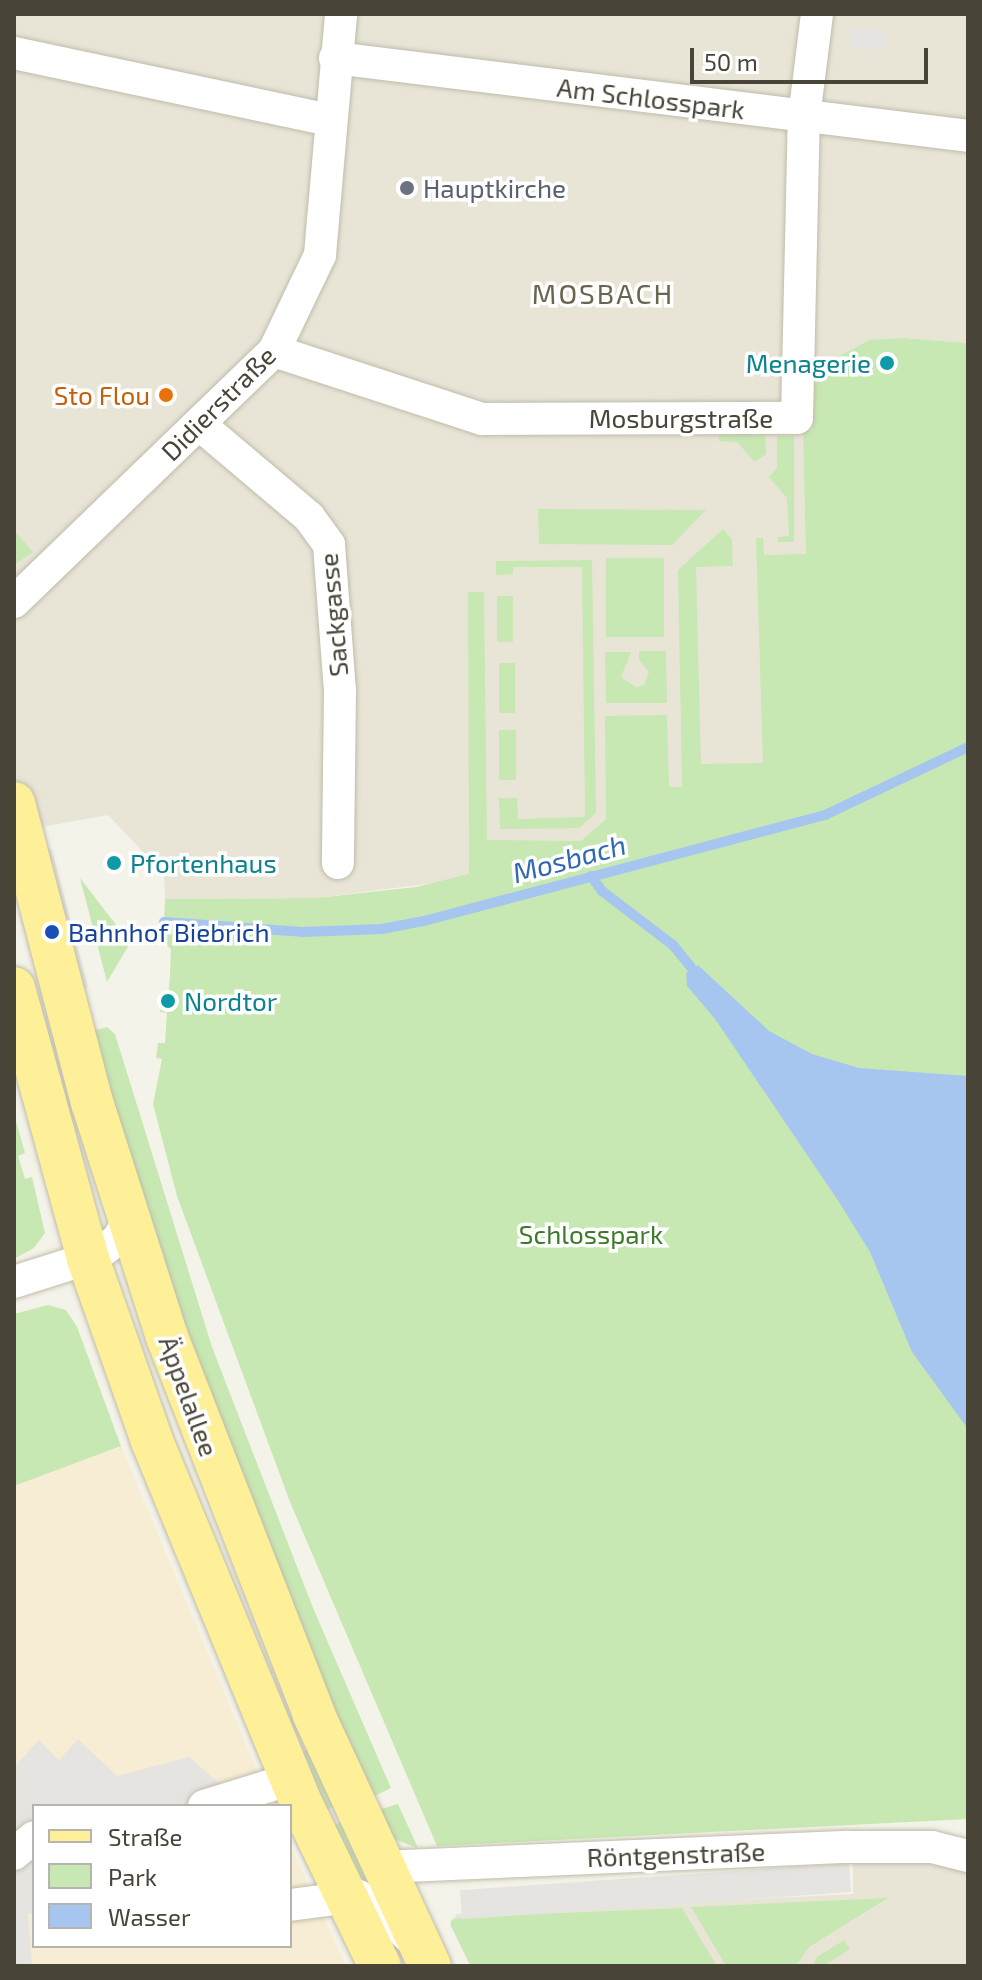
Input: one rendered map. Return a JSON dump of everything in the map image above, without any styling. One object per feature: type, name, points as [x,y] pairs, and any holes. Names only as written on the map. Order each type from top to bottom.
[{"type":"main road","name":"Äppelallee","points":[[14,803],[92,1102],[128,1221],[238,1527],[382,1867],[426,1958]]},
{"type":"main road","name":"Äppelallee","points":[[14,988],[20,1037],[88,1259],[197,1557],[291,1779],[380,1966]]},
{"type":"street","name":"Didierstraße","points":[[14,602],[274,351],[320,255],[329,120],[341,14]]},
{"type":"street","points":[[804,117],[817,14]]},
{"type":"street","points":[[14,53],[329,120]]},
{"type":"street","name":"Am Schlosspark","points":[[335,58],[968,136]]},
{"type":"street","name":"Mosburgstraße","points":[[274,351],[482,419],[797,418],[804,117]]},
{"type":"street","name":"Sackgasse","points":[[199,424],[309,517],[329,545],[340,690],[338,863]]},
{"type":"street","points":[[20,1037],[51,1046],[92,1102]]},
{"type":"street","points":[[14,1282],[88,1259],[112,1245],[128,1221]]},
{"type":"street","points":[[210,1804],[291,1779]]},
{"type":"street","points":[[14,1854],[32,1839]]},
{"type":"street","name":"Röntgenstraße","points":[[382,1867],[463,1861],[876,1847],[932,1847],[968,1856]]},
{"type":"street","points":[[292,1905],[345,1895],[375,1905],[426,1958]]},
{"type":"shaded area","points":[[14,14],[968,14],[968,343],[905,338],[814,369],[812,563],[795,776],[720,807],[442,882],[316,898],[165,899],[164,874],[108,815],[14,832]]},
{"type":"shaded area","points":[[852,28],[888,32],[886,51],[850,47]]},
{"type":"shaded area","points":[[43,846],[52,850],[88,987],[77,990]]},
{"type":"shaded area","points":[[121,1446],[271,1804],[32,1804],[32,1948],[292,1948],[292,1849],[346,1966],[14,1966],[14,1486]]},
{"type":"shaded area","points":[[78,1739],[117,1776],[189,1757],[226,1789],[217,1804],[32,1804],[32,1913],[28,1914],[32,1966],[14,1966],[14,1767],[39,1740],[59,1760]]},
{"type":"shaded area","points":[[853,1860],[968,1863],[968,1966],[470,1966],[450,1924],[457,1914],[853,1894]]},
{"type":"shaded area","points":[[849,1863],[851,1892],[462,1919],[460,1890]]},
{"type":"green space","name":"Schlosspark","points":[[905,338],[968,343],[968,1819],[437,1846],[290,1502],[177,1196],[153,1104],[162,1059],[156,1058],[158,1043],[165,1043],[167,1013],[160,1012],[162,996],[168,997],[170,976],[171,949],[163,942],[165,899],[316,898],[416,887],[469,874],[468,592],[484,592],[487,840],[581,841],[606,819],[605,716],[667,715],[669,787],[682,787],[678,570],[723,529],[732,539],[733,566],[696,567],[701,764],[763,763],[756,538],[763,538],[764,555],[806,554],[803,431],[812,430],[814,369],[870,340]]},
{"type":"green space","points":[[765,430],[766,454],[755,462],[737,442],[719,441],[719,431]]},
{"type":"green space","points":[[777,436],[794,436],[794,542],[778,542],[778,537],[789,536],[787,498],[769,477],[777,468]]},
{"type":"green space","points":[[538,509],[706,510],[672,545],[539,544]]},
{"type":"green space","points":[[14,530],[33,552],[14,565]]},
{"type":"green space","points":[[606,558],[664,558],[664,637],[606,637]]},
{"type":"green space","points":[[592,560],[596,813],[579,828],[500,829],[499,798],[517,798],[518,819],[585,817],[582,567],[513,567],[513,574],[496,575],[496,561]]},
{"type":"green space","points":[[497,596],[513,596],[513,642],[497,642]]},
{"type":"green space","points":[[639,651],[666,651],[667,703],[606,703],[605,652],[631,652],[621,677],[636,687],[644,685],[649,672],[639,660]]},
{"type":"green space","points":[[499,663],[515,663],[515,713],[499,713]]},
{"type":"green space","points":[[499,730],[516,730],[516,780],[499,780]]},
{"type":"green space","points":[[80,878],[130,943],[107,982]]},
{"type":"green space","points":[[107,1027],[115,1034],[212,1347],[313,1608],[391,1788],[371,1798],[214,1419],[89,1032]]},
{"type":"green space","points":[[14,1114],[25,1153],[18,1156],[25,1179],[32,1177],[45,1233],[34,1248],[14,1259]]},
{"type":"green space","points":[[48,1305],[66,1310],[77,1327],[121,1446],[14,1486],[14,1314]]},
{"type":"green space","points":[[306,1749],[311,1751],[337,1807],[323,1810],[301,1754]]},
{"type":"green space","points":[[398,1804],[418,1848],[391,1838],[381,1809]]},
{"type":"green space","points":[[343,1821],[374,1885],[362,1891],[331,1827]]},
{"type":"green space","points":[[888,1898],[809,1947],[796,1966],[726,1966],[691,1907]]},
{"type":"green space","points":[[682,1908],[717,1966],[471,1966],[451,1926],[451,1920],[464,1917]]},
{"type":"green space","points":[[844,1940],[850,1949],[823,1966],[812,1966],[817,1957]]},
{"type":"water","points":[[698,965],[769,1031],[812,1054],[859,1068],[968,1076],[968,1429],[912,1352],[870,1252],[839,1202],[715,1019],[687,986],[686,973]]},
{"type":"waterway","name":"Mosbach","points":[[164,922],[302,932],[382,929],[424,921],[825,815],[968,747]]},
{"type":"waterway","points":[[591,876],[602,891],[673,945],[691,967]]},
{"type":"place","name":"Hauptkirche","points":[[407,188]]},
{"type":"place","name":"Menagerie","points":[[887,363]]},
{"type":"place","name":"Sto Flou","points":[[166,395]]},
{"type":"place","name":"Pfortenhaus","points":[[114,863]]},
{"type":"place","name":"Bahnhof Biebrich","points":[[52,932]]},
{"type":"place","name":"Nordtor","points":[[168,1001]]},
{"type":"district","name":"MOSBACH","points":[[603,293]]}]
